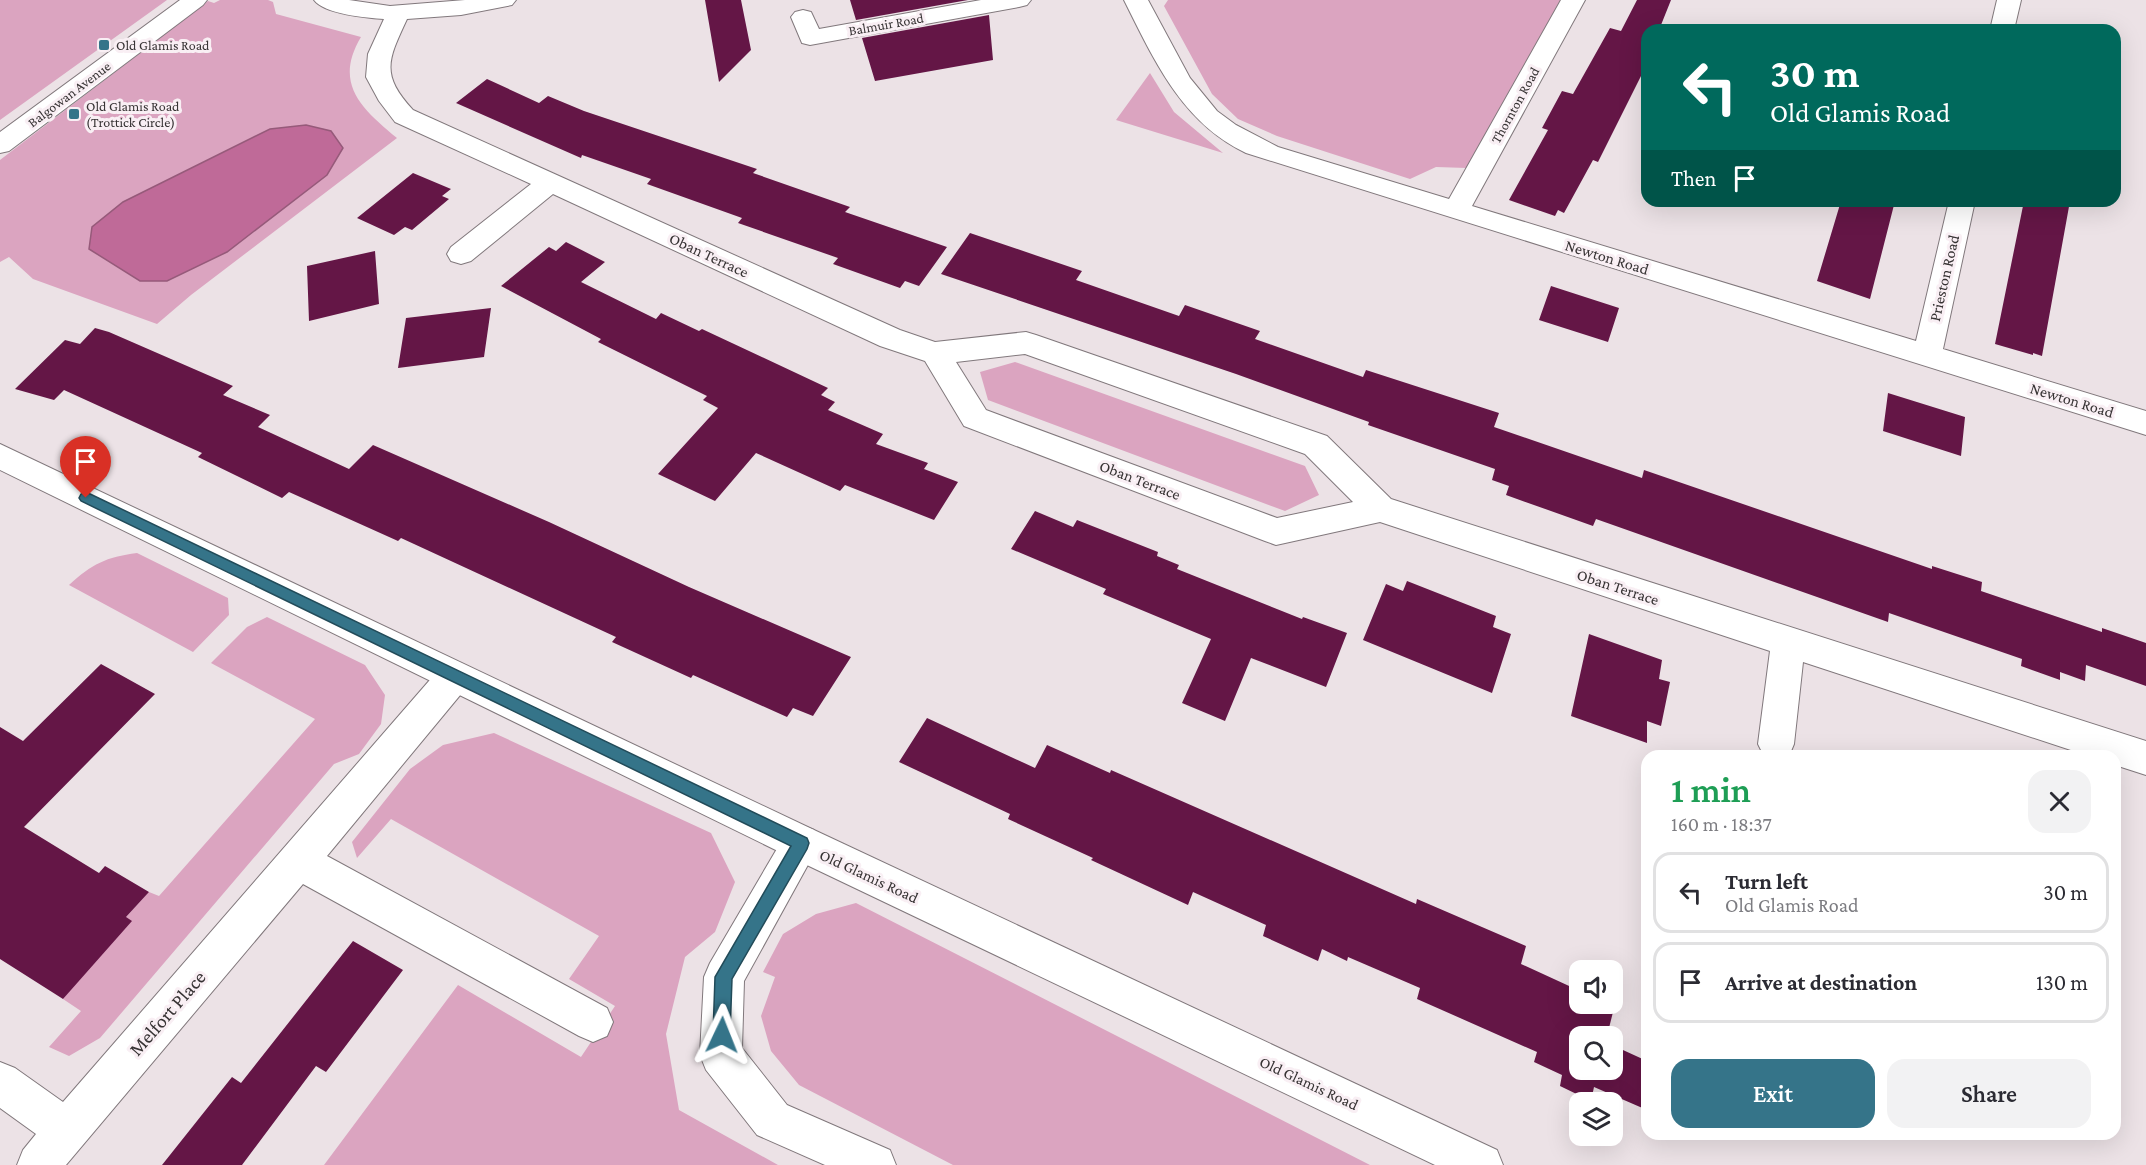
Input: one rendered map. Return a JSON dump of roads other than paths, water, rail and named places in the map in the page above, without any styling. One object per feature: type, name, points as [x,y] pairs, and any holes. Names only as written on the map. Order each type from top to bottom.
[{"type":"street","name":"Balgowan Avenue","points":[[0,145],[195,0]]},
{"type":"street","points":[[326,0],[345,8],[399,12],[472,6],[504,0]]},
{"type":"street","name":"Balmuir Road","points":[[803,17],[810,38],[1019,0]]},
{"type":"street","name":"Newton Road","points":[[1136,0],[1191,100],[1217,125],[1249,144],[1305,165],[2146,423]]},
{"type":"street","name":"Thornton Road","points":[[1456,211],[1573,0]]},
{"type":"street","points":[[2003,24],[2008,0]]},
{"type":"street","name":"Oban Terrace","points":[[399,12],[379,56],[377,79],[386,97],[404,116],[890,338],[934,353],[1026,343],[1316,445],[1380,509],[2146,758]]},
{"type":"street","points":[[461,254],[551,182]]},
{"type":"street","name":"Prieston Road","points":[[1927,355],[1961,207]]},
{"type":"street","name":"Oban Terrace","points":[[934,353],[975,418],[1276,532],[1380,509]]},
{"type":"street","name":"Old Glamis Road","points":[[0,456],[454,677],[1482,1165]]},
{"type":"street","points":[[1776,744],[1788,642]]},
{"type":"street","name":"Melfort Place","points":[[38,1165],[298,861],[367,784],[454,677]]},
{"type":"street","points":[[801,843],[724,977],[721,1055],[772,1120],[875,1165]]},
{"type":"street","points":[[298,861],[593,1022]]},
{"type":"street","points":[[0,1083],[67,1130]]},
{"type":"place","name":"Old Glamis Road","points":[[104,45]]},
{"type":"place","name":"Old Glamis Road (Trottick Circle)","points":[[74,114]]}]
